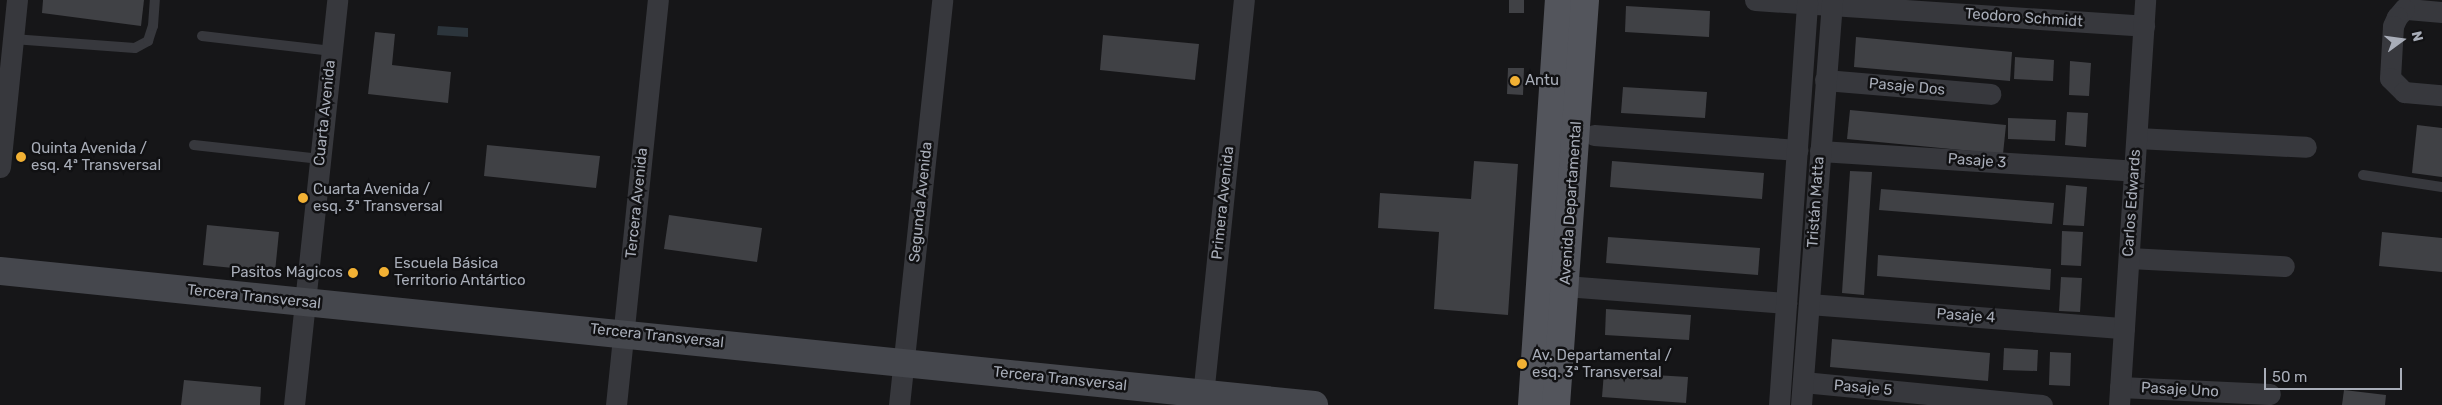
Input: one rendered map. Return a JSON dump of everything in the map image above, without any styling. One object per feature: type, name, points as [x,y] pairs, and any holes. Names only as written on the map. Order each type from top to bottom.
[{"type":"main road","name":"Avenida Departamental","points":[[1532,405],[1559,0]]},
{"type":"main road","name":"Avenida Departamental","points":[[1556,405],[1585,0]]},
{"type":"street","points":[[0,167],[17,0]]},
{"type":"street","name":"Cuarta Avenida","points":[[294,405],[337,0]]},
{"type":"street","name":"Tercera Avenida","points":[[616,405],[658,0]]},
{"type":"street","name":"Segunda Avenida","points":[[899,405],[942,0]]},
{"type":"street","name":"Primera Avenida","points":[[1203,399],[1244,0]]},
{"type":"street","name":"Teodoro Schmidt","points":[[1755,0],[1807,4],[1831,3],[2144,26]]},
{"type":"street","name":"Carlos Edwards","points":[[2120,396],[2146,0]]},
{"type":"street","name":"Tristán Matta","points":[[1802,405],[1831,3]]},
{"type":"street","name":"Tristán Matta","points":[[1779,405],[1807,4]]},
{"type":"street","points":[[2442,12],[2404,9],[2396,17],[2393,26],[2390,78],[2404,92],[2442,95]]},
{"type":"street","name":"Pasaje Dos","points":[[1824,80],[1990,94]]},
{"type":"street","points":[[1594,135],[1797,150]]},
{"type":"street","points":[[2137,138],[2306,146]]},
{"type":"street","name":"Pasaje 3","points":[[1820,151],[2134,172]]},
{"type":"street","points":[[2129,258],[2284,266]]},
{"type":"street","name":"Tercera Transversal","points":[[0,271],[623,332],[904,362],[1203,399],[1314,405]]},
{"type":"street","points":[[1565,286],[1786,302]]},
{"type":"street","name":"Pasaje 4","points":[[1809,304],[2124,328]]},
{"type":"street","name":"Pasaje 5","points":[[1803,382],[2042,405]]},
{"type":"street","name":"Pasaje Uno","points":[[2120,396],[2270,394]]},
{"type":"lane","points":[[13,38],[135,48],[148,41],[153,26],[155,0]]},
{"type":"lane","points":[[202,36],[332,51]]},
{"type":"lane","points":[[194,145],[320,159]]},
{"type":"lane","points":[[2363,175],[2442,187]]},
{"type":"shaded area","points":[[438,26],[468,28],[468,37],[437,35]]},
{"type":"building","points":[[43,0],[144,0],[141,26],[42,13]]},
{"type":"building","points":[[1509,0],[1524,0],[1524,13],[1509,13]]},
{"type":"building","points":[[1626,6],[1710,11],[1709,37],[1625,32]]},
{"type":"building","points":[[375,32],[395,34],[392,65],[451,72],[448,103],[368,94]]},
{"type":"building","points":[[1103,35],[1199,44],[1195,80],[1100,70]]},
{"type":"building","points":[[1856,37],[2012,52],[2010,81],[1854,67]]},
{"type":"building","points":[[2015,57],[2054,60],[2053,81],[2014,79]]},
{"type":"building","points":[[2070,61],[2091,63],[2089,96],[2069,95]]},
{"type":"building","name":"Antu","points":[[1508,68],[1524,68],[1523,95],[1507,94]]},
{"type":"building","points":[[1623,87],[1707,92],[1705,118],[1621,113]]},
{"type":"building","points":[[1850,110],[2006,125],[2003,154],[1847,139]]},
{"type":"building","points":[[2067,112],[2088,113],[2086,147],[2065,145]]},
{"type":"building","points":[[2008,118],[2056,120],[2055,141],[2008,139]]},
{"type":"building","points":[[2417,125],[2442,128],[2442,177],[2412,173]]},
{"type":"building","points":[[487,145],[600,156],[596,188],[484,176]]},
{"type":"building","points":[[1474,161],[1518,164],[1508,315],[1434,309],[1439,232],[1378,228],[1380,193],[1471,199]]},
{"type":"building","points":[[1612,161],[1764,173],[1762,199],[1610,187]]},
{"type":"building","points":[[1850,171],[1872,172],[1864,295],[1842,293]]},
{"type":"building","points":[[2066,185],[2087,187],[2084,226],[2063,225]]},
{"type":"building","points":[[1881,189],[2054,203],[2052,224],[1879,210]]},
{"type":"building","points":[[669,215],[762,228],[757,262],[664,249]]},
{"type":"building","points":[[207,225],[279,232],[275,272],[203,265]]},
{"type":"building","points":[[2062,231],[2083,232],[2081,266],[2061,265]]},
{"type":"building","points":[[2382,232],[2442,238],[2442,272],[2379,266]]},
{"type":"building","points":[[1608,237],[1760,248],[1758,275],[1606,263]]},
{"type":"building","points":[[1878,255],[2051,269],[2050,290],[1877,276]]},
{"type":"building","points":[[2061,277],[2082,278],[2080,312],[2059,311]]},
{"type":"building","points":[[1606,309],[1691,315],[1689,340],[1605,335]]},
{"type":"building","points":[[1832,339],[1990,353],[1988,381],[1830,367]]},
{"type":"building","points":[[2004,348],[2038,350],[2037,371],[2003,370]]},
{"type":"building","points":[[2050,352],[2071,353],[2070,386],[2049,385]]},
{"type":"building","points":[[1604,372],[1688,377],[1686,403],[1602,397]]},
{"type":"building","points":[[184,380],[261,387],[260,405],[181,405]]},
{"type":"building","points":[[2344,390],[2386,395],[2385,405],[2342,405]]},
{"type":"place","name":"Antu","points":[[1515,81]]},
{"type":"place","name":"Quinta Avenida / esq. 4ª Transversal","points":[[21,157]]},
{"type":"place","name":"Cuarta Avenida / esq. 3ª Transversal","points":[[303,198]]},
{"type":"place","name":"Escuela Básica Territorio Antártico","points":[[384,272]]},
{"type":"place","name":"Pasitos Mágicos","points":[[353,273]]},
{"type":"place","name":"Av. Departamental / esq. 3ª Transversal","points":[[1522,364]]}]
